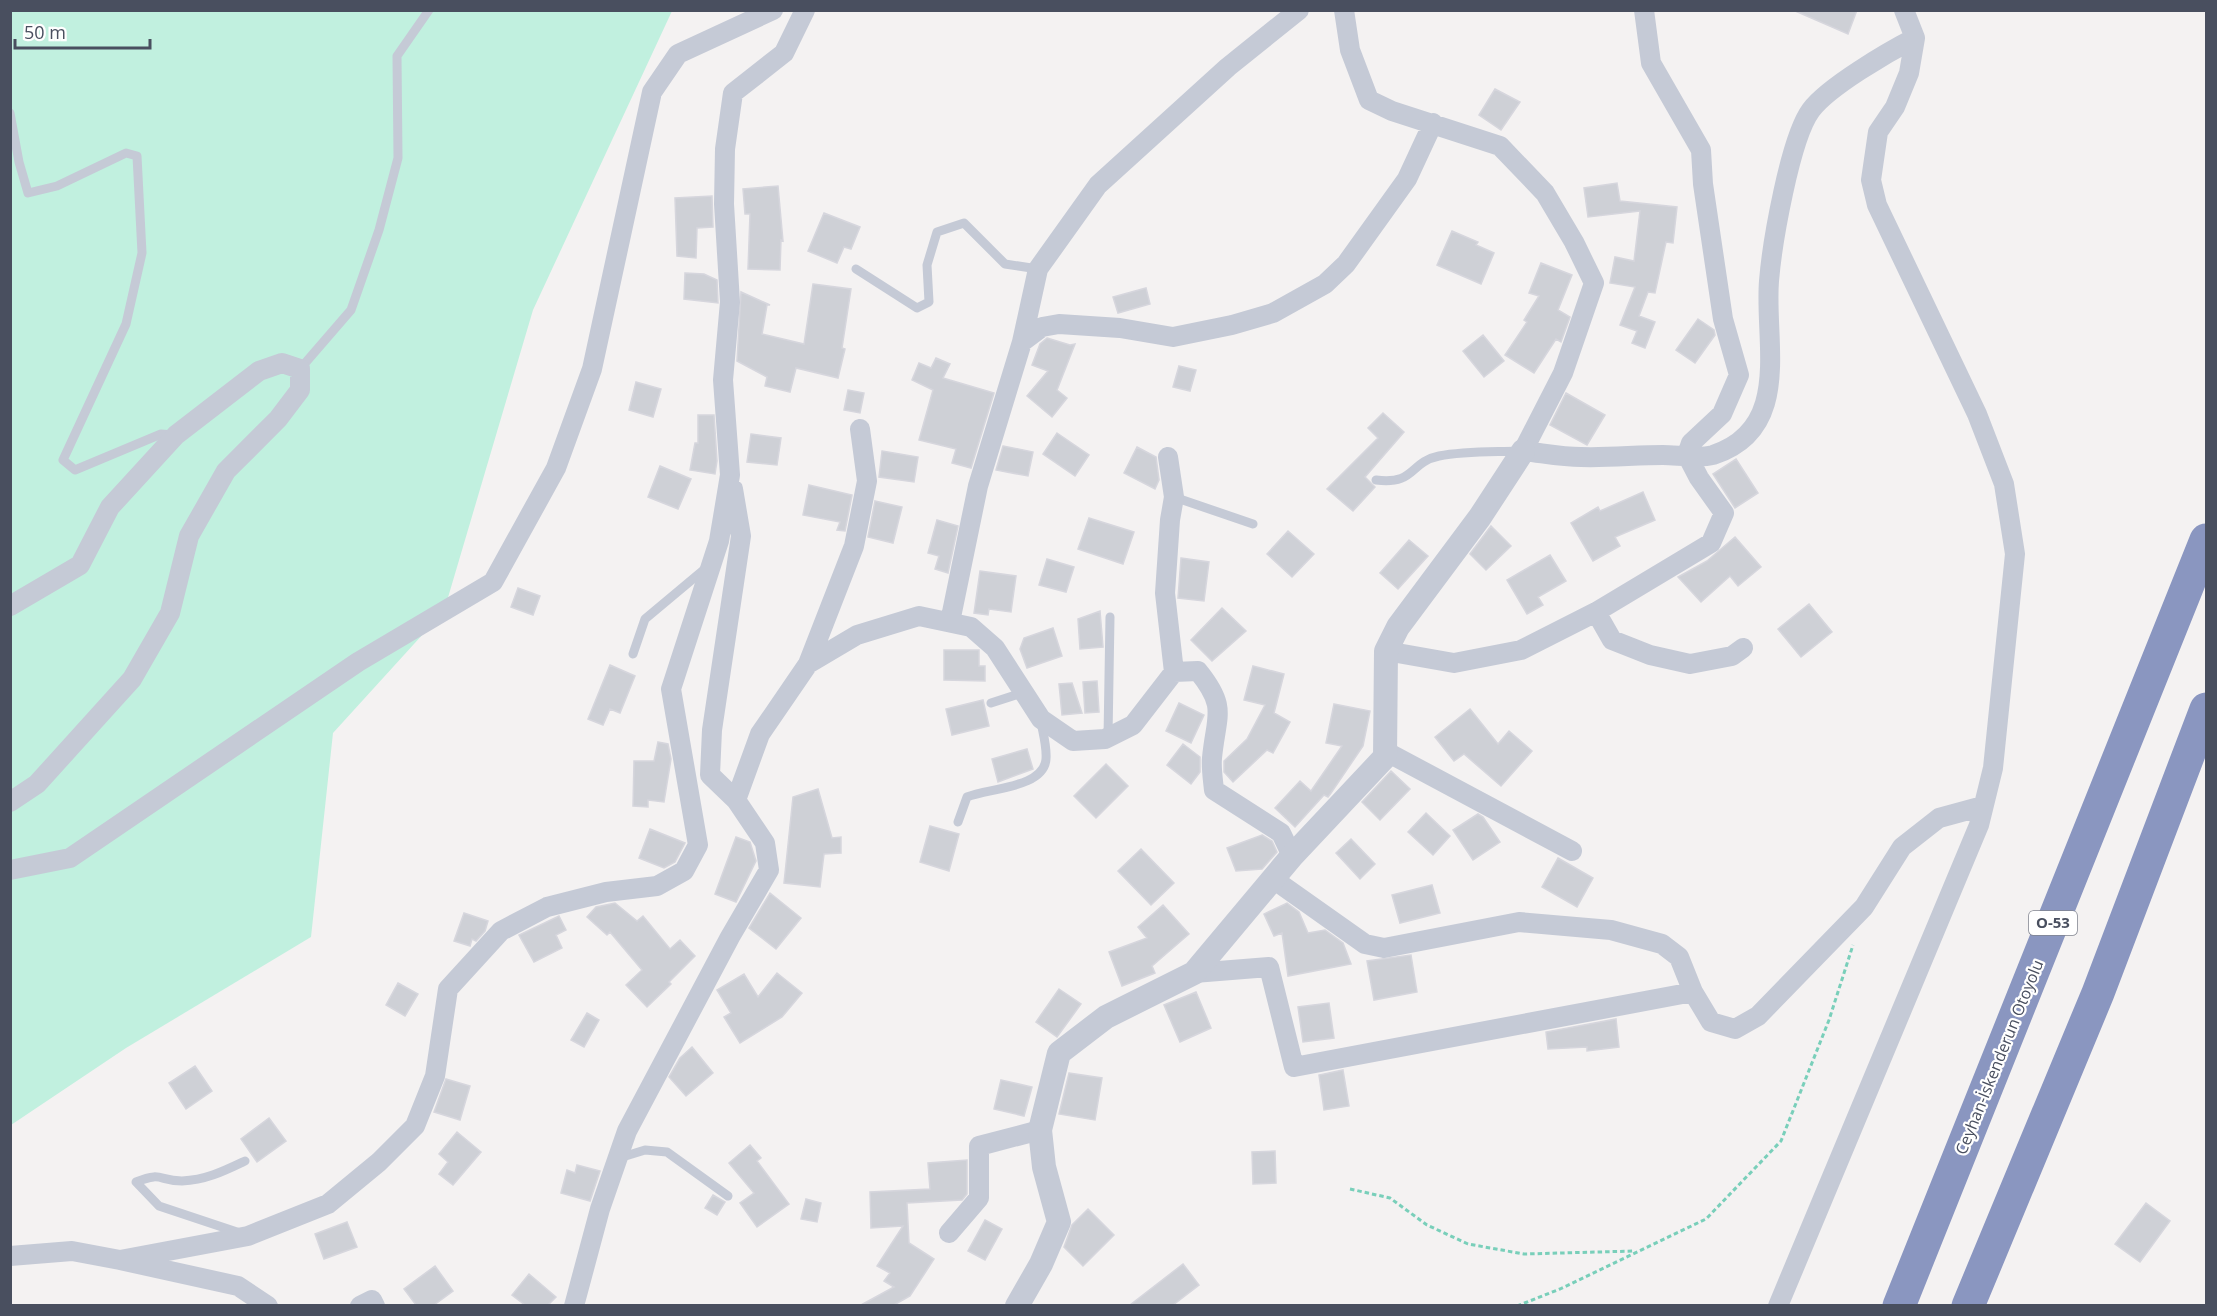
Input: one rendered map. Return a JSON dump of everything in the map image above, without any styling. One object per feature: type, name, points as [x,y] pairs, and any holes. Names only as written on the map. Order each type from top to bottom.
[{"type":"highway","name":"Ceyhan-İskenderun Otoyolu","points":[[1899,1305],[2206,540]]},
{"type":"highway","points":[[1982,1305],[2074,1051],[2206,709]]},
{"type":"highway","points":[[1968,1305],[2074,1051]]},
{"type":"street","points":[[10,870],[70,858],[358,662],[493,582],[556,468],[591,369],[652,92],[678,54],[773,10]]},
{"type":"street","points":[[574,1305],[616,1158],[627,1131],[769,870],[765,843],[736,800],[710,775],[712,730],[741,537],[730,475],[723,380],[730,302],[724,204],[726,149],[733,93],[784,52],[805,10]]},
{"type":"street","points":[[950,622],[978,486],[1022,342],[1038,269],[1098,185],[1228,67],[1299,10]]},
{"type":"street","points":[[1194,973],[1292,856],[1385,757],[1386,651],[1398,627],[1480,517],[1523,451],[1563,373],[1594,283],[1574,242],[1545,193],[1500,146],[1392,111],[1369,100],[1350,50],[1344,10]]},
{"type":"street","points":[[1386,651],[1454,663],[1521,650],[1596,612],[1711,543],[1724,513],[1699,478],[1687,455],[1691,443],[1722,414],[1740,375],[1724,319],[1703,184],[1701,150],[1652,63],[1644,10]]},
{"type":"street","points":[[1778,1305],[1965,858],[1983,806],[1993,768],[2015,554],[2004,484],[1977,414],[1877,205],[1871,180],[1878,132],[1895,107],[1908,73],[1915,38],[1904,10]]},
{"type":"street","points":[[1523,451],[1581,457],[1711,455],[1740,441],[1757,421],[1771,380],[1770,271],[1794,146],[1802,123],[1812,108],[1840,85],[1915,38]]},
{"type":"street","points":[[1022,342],[1042,327],[1059,324],[1120,328],[1173,337],[1232,325],[1273,313],[1325,284],[1346,264],[1407,179],[1432,123]]},
{"type":"street","points":[[10,606],[80,565],[110,507],[176,435],[259,371],[282,363],[300,369],[300,390],[278,419],[226,471],[189,536],[170,613],[132,679],[37,784],[10,802]]},
{"type":"street","points":[[736,800],[760,734],[808,664],[854,546],[867,481],[860,429]]},
{"type":"street","points":[[808,664],[857,635],[919,616],[971,627],[995,648],[1041,719],[1073,741],[1108,737],[1133,725],[1174,672],[1165,593],[1170,520],[1174,497],[1168,457]]},
{"type":"street","points":[[120,1260],[248,1236],[328,1204],[380,1162],[415,1126],[435,1076],[448,989],[501,930],[547,907],[606,892],[657,886],[684,871],[698,844],[671,689],[719,541],[730,475]]},
{"type":"street","points":[[1596,612],[1612,640],[1650,655],[1690,664],[1732,656],[1743,648]]},
{"type":"street","points":[[1174,672],[1198,671],[1211,687],[1220,710],[1212,759],[1214,790],[1281,833],[1292,856]]},
{"type":"street","points":[[1385,751],[1572,851]]},
{"type":"street","points":[[1273,879],[1365,944],[1384,948],[1519,922],[1611,930],[1662,944],[1679,957],[1693,992],[1711,1022],[1735,1029],[1758,1016],[1864,907],[1902,847],[1939,818],[1983,806]]},
{"type":"street","points":[[1017,1305],[1041,1264],[1059,1222],[1044,1167],[1040,1130],[1059,1053],[1106,1017],[1194,973],[1269,967],[1294,1067],[1693,992]]},
{"type":"street","points":[[949,1233],[979,1198],[979,1146],[1040,1130]]},
{"type":"street","points":[[10,1256],[72,1251],[120,1260],[238,1286],[268,1305]]},
{"type":"street","points":[[360,1305],[372,1300],[375,1305]]},
{"type":"lane","points":[[300,369],[351,310],[355,300],[379,230],[398,158],[397,56],[429,10]]},
{"type":"lane","points":[[10,113],[19,162],[28,193],[57,186],[126,153],[137,156],[142,253],[126,324],[63,460],[75,470],[161,434],[176,435]]},
{"type":"lane","points":[[856,269],[916,308],[929,302],[927,266],[938,232],[964,223],[1005,264],[1038,269]]},
{"type":"lane","points":[[1376,480],[1399,481],[1426,460],[1441,455],[1523,451]]},
{"type":"lane","points":[[1174,497],[1253,524]]},
{"type":"lane","points":[[633,654],[645,619],[712,563]]},
{"type":"lane","points":[[1108,737],[1110,616]]},
{"type":"lane","points":[[991,703],[1025,692]]},
{"type":"lane","points":[[958,822],[967,797],[1027,782],[1037,777],[1044,768],[1047,757],[1041,719]]},
{"type":"lane","points":[[616,1158],[645,1150],[667,1152],[728,1196]]},
{"type":"lane","points":[[245,1161],[215,1176],[180,1181],[153,1175],[136,1182],[159,1206],[248,1236]]},
{"type":"path","points":[[1517,1305],[1560,1289],[1636,1251],[1706,1220],[1781,1141],[1829,1020],[1854,944]]},
{"type":"path","points":[[1350,1189],[1390,1198],[1427,1225],[1468,1244],[1524,1254],[1636,1251]]},
{"type":"green space","points":[[11,11],[672,11],[533,310],[444,611],[333,733],[311,937],[126,1048],[11,1125]]},
{"type":"building","points":[[1793,10],[1857,10],[1848,34]]},
{"type":"building","points":[[1495,89],[1520,102],[1501,130],[1479,115]]},
{"type":"building","points":[[1617,183],[1620,201],[1677,207],[1673,243],[1666,242],[1655,293],[1648,292],[1639,316],[1655,322],[1645,348],[1632,343],[1637,331],[1620,325],[1635,287],[1610,283],[1615,257],[1634,261],[1640,211],[1588,217],[1584,188]]},
{"type":"building","points":[[778,186],[783,241],[781,240],[780,270],[748,269],[750,214],[745,214],[743,189]]},
{"type":"building","points":[[712,196],[713,227],[697,228],[696,258],[677,256],[675,198]]},
{"type":"building","points":[[824,213],[860,227],[851,249],[844,247],[837,263],[808,251]]},
{"type":"building","points":[[1452,231],[1478,242],[1476,245],[1494,253],[1481,284],[1437,265]]},
{"type":"building","points":[[1541,263],[1572,275],[1558,310],[1570,317],[1561,342],[1556,339],[1534,373],[1505,355],[1527,322],[1524,320],[1539,296],[1529,293]]},
{"type":"building","points":[[685,273],[704,274],[717,280],[718,303],[684,299]]},
{"type":"building","points":[[813,284],[851,289],[842,348],[845,349],[838,378],[796,368],[790,392],[765,386],[767,377],[737,361],[741,292],[770,305],[767,305],[762,334],[804,344]]},
{"type":"building","points":[[1146,288],[1150,304],[1118,313],[1113,297]]},
{"type":"building","points":[[1698,319],[1714,330],[1715,335],[1695,363],[1676,350]]},
{"type":"building","points":[[1483,335],[1504,361],[1484,377],[1463,351]]},
{"type":"building","points":[[1047,338],[1070,345],[1075,344],[1057,390],[1067,398],[1052,417],[1027,396],[1048,371],[1032,365],[1040,344]]},
{"type":"building","points":[[936,358],[950,364],[943,378],[994,393],[971,468],[952,463],[956,449],[919,440],[933,390],[912,380],[919,363],[931,368]]},
{"type":"building","points":[[1179,366],[1196,370],[1190,391],[1173,387]]},
{"type":"building","points":[[636,382],[661,389],[653,417],[629,410]]},
{"type":"building","points":[[848,390],[864,393],[860,413],[844,410]]},
{"type":"building","points":[[1566,393],[1605,415],[1587,445],[1550,425]]},
{"type":"building","points":[[1383,413],[1404,432],[1365,477],[1375,487],[1353,511],[1327,489],[1378,438],[1368,428]]},
{"type":"building","points":[[698,415],[714,415],[717,461],[715,474],[690,470],[695,443],[698,443]]},
{"type":"building","points":[[1057,433],[1089,455],[1075,476],[1043,454]]},
{"type":"building","points":[[751,434],[781,438],[777,465],[747,462]]},
{"type":"building","points":[[1003,446],[1033,452],[1028,476],[996,470]]},
{"type":"building","points":[[1137,447],[1156,457],[1159,480],[1155,489],[1124,473]]},
{"type":"building","points":[[882,451],[918,457],[914,482],[879,477]]},
{"type":"building","points":[[1736,459],[1758,493],[1735,508],[1713,474]]},
{"type":"building","points":[[660,466],[691,479],[678,509],[648,497]]},
{"type":"building","points":[[809,485],[852,495],[845,531],[837,530],[840,522],[803,515]]},
{"type":"building","points":[[1643,492],[1655,520],[1615,537],[1620,546],[1593,561],[1571,523],[1598,507],[1600,511]]},
{"type":"building","points":[[875,501],[902,507],[893,543],[868,537]]},
{"type":"building","points":[[1089,518],[1134,532],[1123,564],[1078,549]]},
{"type":"building","points":[[937,520],[958,526],[948,573],[935,569],[939,556],[928,553]]},
{"type":"building","points":[[1491,526],[1511,546],[1486,570],[1470,554]]},
{"type":"building","points":[[1288,531],[1314,554],[1292,577],[1267,554]]},
{"type":"building","points":[[1735,537],[1761,567],[1738,586],[1730,576],[1701,602],[1678,577],[1707,561]]},
{"type":"building","points":[[1409,540],[1428,556],[1398,589],[1380,573]]},
{"type":"building","points":[[1550,555],[1566,581],[1538,597],[1543,605],[1527,614],[1507,580]]},
{"type":"building","points":[[1181,558],[1209,562],[1204,601],[1178,598]]},
{"type":"building","points":[[1047,559],[1074,567],[1066,592],[1039,585]]},
{"type":"building","points":[[980,571],[1016,576],[1011,612],[989,609],[988,615],[974,613]]},
{"type":"building","points":[[518,588],[540,596],[533,615],[511,607]]},
{"type":"building","points":[[1809,604],[1832,632],[1801,657],[1778,629]]},
{"type":"building","points":[[1222,608],[1246,631],[1212,661],[1191,640]]},
{"type":"building","points":[[1100,611],[1103,647],[1080,649],[1078,619]]},
{"type":"building","points":[[1053,628],[1062,656],[1027,668],[1020,649],[1024,638]]},
{"type":"building","points":[[944,650],[979,650],[979,666],[985,666],[985,681],[944,680]]},
{"type":"building","points":[[610,665],[635,676],[620,713],[610,709],[603,725],[588,719]]},
{"type":"building","points":[[1253,666],[1284,674],[1274,713],[1290,722],[1273,753],[1267,750],[1233,782],[1224,772],[1224,761],[1247,739],[1265,705],[1244,700]]},
{"type":"building","points":[[1097,681],[1099,712],[1085,713],[1083,682]]},
{"type":"building","points":[[1072,683],[1082,713],[1062,715],[1059,684]]},
{"type":"building","points":[[983,700],[989,726],[952,735],[946,709]]},
{"type":"building","points":[[1179,703],[1204,715],[1191,743],[1166,731]]},
{"type":"building","points":[[1334,704],[1370,711],[1363,746],[1328,797],[1324,795],[1295,827],[1275,808],[1300,781],[1311,791],[1342,746],[1326,743]]},
{"type":"building","points":[[1470,709],[1498,744],[1509,731],[1532,751],[1501,786],[1464,754],[1454,761],[1435,737]]},
{"type":"building","points":[[658,742],[668,744],[671,759],[664,802],[648,800],[648,807],[633,806],[634,761],[654,761]]},
{"type":"building","points":[[1183,744],[1200,757],[1200,772],[1191,784],[1167,765]]},
{"type":"building","points":[[1027,749],[1033,769],[998,782],[992,759]]},
{"type":"building","points":[[1106,764],[1128,786],[1096,818],[1074,796]]},
{"type":"building","points":[[1391,771],[1410,789],[1380,820],[1362,802]]},
{"type":"building","points":[[818,789],[832,838],[841,837],[841,853],[824,854],[820,887],[784,883],[793,797]]},
{"type":"building","points":[[1426,813],[1450,836],[1433,855],[1408,832]]},
{"type":"building","points":[[1478,814],[1483,817],[1500,842],[1473,860],[1453,830]]},
{"type":"building","points":[[930,826],[959,834],[949,871],[920,862]]},
{"type":"building","points":[[650,829],[685,843],[675,862],[664,868],[639,858]]},
{"type":"building","points":[[1262,835],[1272,841],[1277,852],[1262,869],[1236,871],[1227,848]]},
{"type":"building","points":[[736,837],[750,842],[756,861],[736,902],[715,894]]},
{"type":"building","points":[[1351,839],[1375,864],[1360,879],[1336,853]]},
{"type":"building","points":[[1141,849],[1174,883],[1151,905],[1118,871]]},
{"type":"building","points":[[1558,858],[1593,878],[1577,907],[1542,887]]},
{"type":"building","points":[[1432,885],[1440,913],[1400,923],[1392,895]]},
{"type":"building","points":[[770,893],[801,918],[776,949],[749,928]]},
{"type":"building","points":[[615,903],[637,921],[643,916],[670,949],[680,940],[695,956],[647,1007],[626,985],[642,970],[610,932],[607,935],[587,917],[596,907]]},
{"type":"building","points":[[1287,903],[1299,912],[1308,933],[1325,930],[1343,943],[1351,964],[1288,976],[1282,933],[1274,936],[1264,914]]},
{"type":"building","points":[[1163,905],[1189,934],[1152,966],[1155,973],[1122,986],[1109,952],[1147,938],[1138,927]]},
{"type":"building","points":[[464,913],[488,921],[485,931],[476,941],[472,939],[470,946],[454,941]]},
{"type":"building","points":[[559,916],[566,930],[556,935],[562,948],[534,962],[519,935]]},
{"type":"building","points":[[1411,955],[1417,992],[1374,1000],[1367,961]]},
{"type":"building","points":[[777,973],[802,993],[782,1017],[740,1043],[724,1017],[731,1013],[717,990],[744,974],[758,997]]},
{"type":"building","points":[[398,983],[418,994],[405,1016],[386,1005]]},
{"type":"building","points":[[1059,989],[1081,1004],[1057,1037],[1036,1022]]},
{"type":"building","points":[[1196,992],[1211,1028],[1180,1042],[1164,1005]]},
{"type":"building","points":[[1329,1003],[1334,1038],[1303,1042],[1298,1007]]},
{"type":"building","points":[[587,1013],[599,1020],[584,1047],[571,1040]]},
{"type":"building","points":[[1616,1019],[1619,1047],[1587,1051],[1587,1047],[1548,1049],[1546,1032]]},
{"type":"building","points":[[692,1047],[713,1073],[686,1096],[669,1077],[680,1058]]},
{"type":"building","points":[[195,1066],[212,1091],[186,1109],[169,1083]]},
{"type":"building","points":[[1343,1070],[1349,1106],[1324,1110],[1319,1075]]},
{"type":"building","points":[[1069,1073],[1102,1078],[1095,1120],[1059,1114]]},
{"type":"building","points":[[446,1079],[470,1086],[460,1120],[434,1112]]},
{"type":"building","points":[[1001,1080],[1032,1087],[1024,1116],[994,1109]]},
{"type":"building","points":[[269,1118],[286,1141],[257,1162],[241,1139]]},
{"type":"building","points":[[457,1132],[481,1152],[453,1185],[439,1174],[448,1162],[439,1154]]},
{"type":"building","points":[[750,1145],[761,1158],[757,1161],[789,1204],[757,1227],[740,1203],[754,1193],[729,1163]]},
{"type":"building","points":[[1275,1151],[1276,1183],[1253,1184],[1252,1152]]},
{"type":"building","points":[[967,1160],[967,1194],[962,1200],[907,1203],[909,1243],[934,1259],[910,1296],[894,1305],[861,1305],[894,1287],[884,1281],[890,1273],[877,1266],[903,1226],[871,1228],[870,1192],[930,1189],[928,1163]]},
{"type":"building","points":[[577,1165],[600,1171],[590,1201],[561,1193],[567,1170],[575,1173]]},
{"type":"building","points":[[713,1195],[725,1202],[717,1215],[705,1208]]},
{"type":"building","points":[[806,1199],[821,1203],[817,1222],[801,1219]]},
{"type":"building","points":[[2146,1203],[2170,1221],[2140,1262],[2115,1244]]},
{"type":"building","points":[[1088,1209],[1114,1235],[1083,1266],[1064,1247],[1072,1225]]},
{"type":"building","points":[[985,1220],[1002,1229],[985,1260],[968,1251]]},
{"type":"building","points":[[347,1222],[357,1247],[324,1259],[315,1234]]},
{"type":"building","points":[[1183,1264],[1199,1285],[1173,1305],[1130,1305]]},
{"type":"building","points":[[435,1266],[453,1291],[434,1305],[416,1305],[404,1289]]},
{"type":"building","points":[[529,1274],[556,1297],[548,1305],[525,1305],[512,1295]]}]
